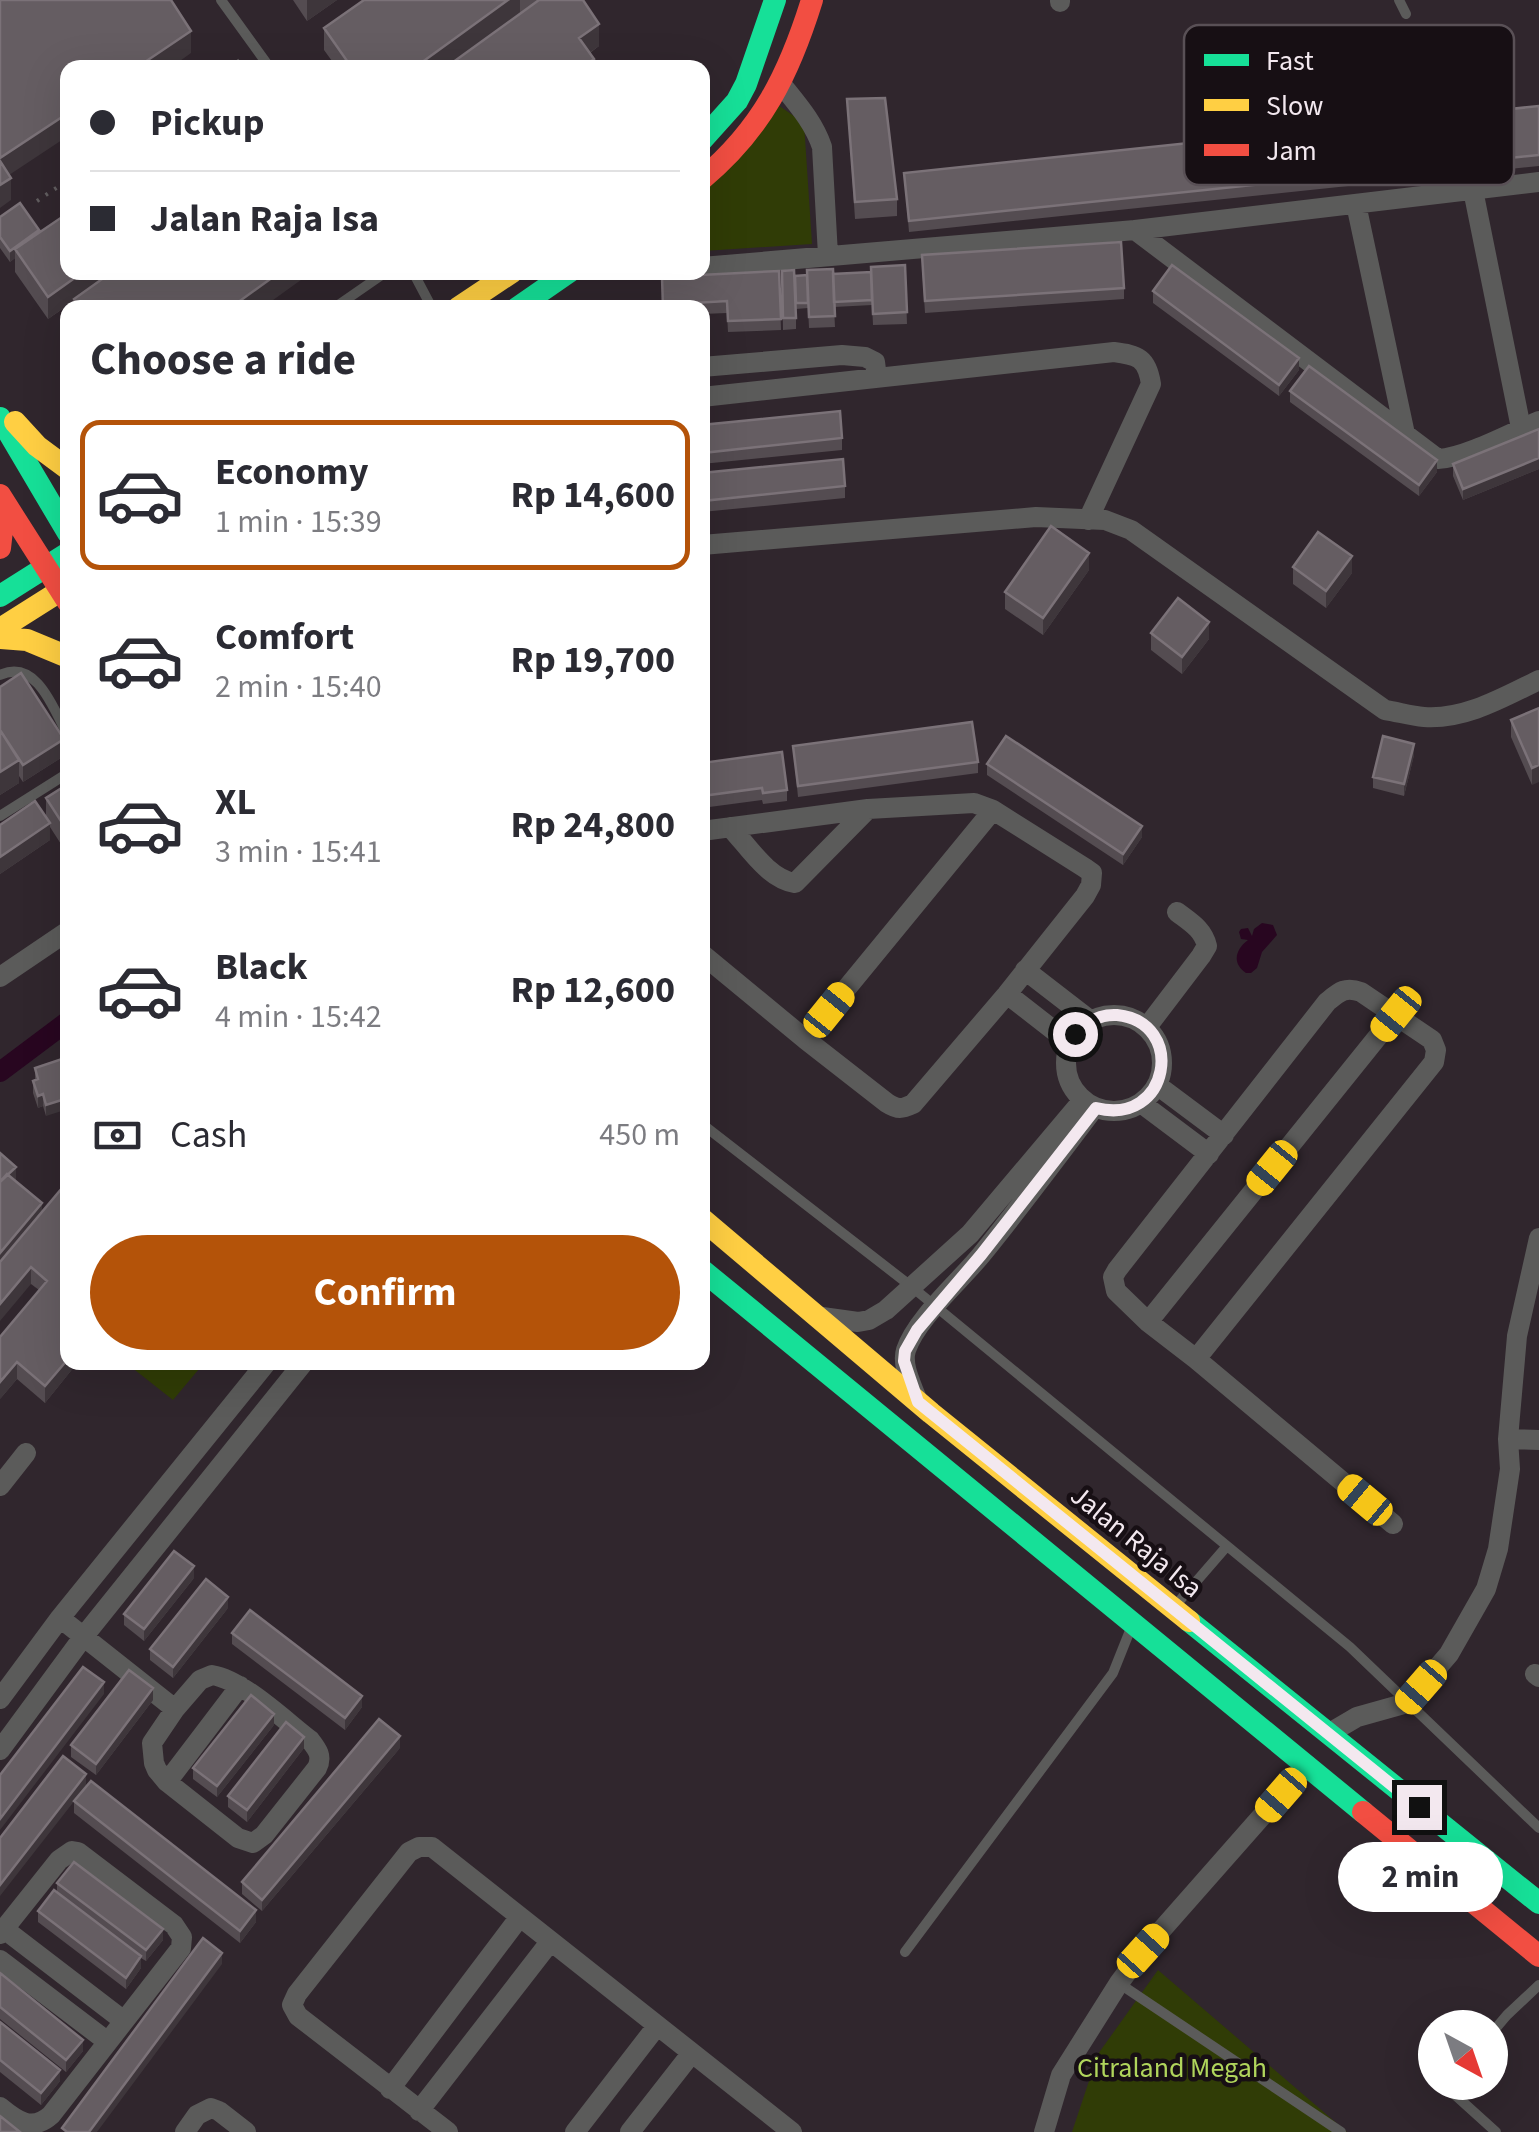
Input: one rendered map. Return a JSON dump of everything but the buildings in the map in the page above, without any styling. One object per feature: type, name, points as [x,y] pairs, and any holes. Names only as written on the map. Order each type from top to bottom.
[{"type":"main road","points":[[710,131],[737,101],[746,84],[775,0]]},
{"type":"main road","points":[[710,172],[746,139],[782,85],[812,0]]},
{"type":"main road","points":[[470,300],[500,280]]},
{"type":"main road","points":[[529,300],[557,280]]},
{"type":"main road","points":[[0,406],[37,446],[60,463]]},
{"type":"main road","points":[[0,418],[60,519]]},
{"type":"main road","points":[[0,495],[60,587]]},
{"type":"main road","points":[[0,512],[0,548]]},
{"type":"main road","points":[[0,596],[60,558]]},
{"type":"main road","points":[[0,629],[60,597]]},
{"type":"main road","points":[[0,638],[30,640],[60,653]]},
{"type":"main road","name":"Jalan Raja Isa","points":[[710,1226],[918,1402],[1539,1903]]},
{"type":"main road","points":[[710,1277],[1539,1956]]},
{"type":"main road","points":[[1008,1522],[1031,1493]]},
{"type":"street","points":[[782,85],[806,116],[822,146],[828,255]]},
{"type":"street","points":[[710,266],[1135,230],[1539,182]]},
{"type":"street","points":[[1135,230],[1432,456],[1448,459],[1530,425],[1473,190]]},
{"type":"street","points":[[1356,204],[1405,434]]},
{"type":"street","points":[[710,396],[1114,352],[1132,354],[1148,368],[1151,384],[1088,520]]},
{"type":"street","points":[[710,366],[842,355],[875,362],[877,378]]},
{"type":"street","points":[[710,544],[1036,517],[1105,520],[1131,530],[1385,710],[1426,718],[1447,716],[1478,708],[1539,680]]},
{"type":"street","points":[[710,830],[868,809],[974,803],[993,810],[1085,868],[1093,879],[1085,896],[1007,994],[913,1104],[903,1109],[887,1103],[710,961]]},
{"type":"street","points":[[730,827],[769,870],[786,882],[795,883],[868,809]]},
{"type":"street","points":[[805,1039],[993,810]]},
{"type":"street","points":[[1146,1027],[1206,946],[1204,935],[1177,912]]},
{"type":"street","points":[[0,977],[60,936]]},
{"type":"street","points":[[1024,970],[1091,1020]]},
{"type":"street","points":[[1196,1359],[1434,1062],[1436,1050],[1432,1040],[1361,992],[1342,989],[1327,1002],[1113,1277],[1116,1291],[1148,1322],[1394,1524]]},
{"type":"street","points":[[1007,994],[1070,1043]]},
{"type":"street","points":[[1110,1014],[1130,1017],[1156,1039],[1162,1054],[1162,1070],[1157,1085],[1141,1103],[1118,1111],[1089,1104],[1068,1080],[1070,1043],[1091,1020],[1110,1014]]},
{"type":"street","points":[[1148,1322],[1396,1014]]},
{"type":"street","points":[[1157,1085],[1224,1134]]},
{"type":"street","points":[[1141,1103],[1209,1154]]},
{"type":"street","points":[[812,1315],[847,1322],[870,1320],[886,1310],[970,1234],[1089,1104]]},
{"type":"street","points":[[918,1402],[904,1361],[917,1330],[981,1255],[1089,1104]]},
{"type":"street","points":[[1328,1734],[1358,1717],[1407,1703],[1449,1654],[1486,1589],[1501,1533],[1510,1468],[1508,1440],[1517,1336],[1539,1238]]},
{"type":"street","points":[[0,1699],[60,1618],[261,1370]]},
{"type":"street","points":[[0,1750],[84,1636],[298,1370]]},
{"type":"street","points":[[1508,1440],[1539,1440]]},
{"type":"street","points":[[0,1486],[26,1453]]},
{"type":"street","points":[[60,1618],[175,1709]]},
{"type":"street","points":[[206,1676],[222,1677],[240,1686],[318,1750],[318,1768],[264,1835],[253,1843],[238,1838],[156,1770],[152,1743],[175,1709],[200,1680],[206,1676]]},
{"type":"street","points":[[167,1782],[240,1686]]},
{"type":"street","points":[[1044,2132],[1061,2076],[1119,1983],[1307,1765]]},
{"type":"street","points":[[448,2132],[298,2016],[292,2004],[408,1852],[419,1846],[432,1848],[792,2132]]},
{"type":"street","points":[[0,2107],[30,2126],[45,2121],[108,2042],[181,1948],[182,1937],[174,1925],[78,1852],[72,1852],[59,1860],[2,1932],[124,2021]]},
{"type":"street","points":[[390,2089],[519,1918]]},
{"type":"street","points":[[419,2111],[550,1942]]},
{"type":"street","points":[[0,1960],[108,2042]]},
{"type":"street","points":[[575,2132],[657,2026]]},
{"type":"street","points":[[630,2132],[691,2054]]},
{"type":"street","points":[[185,2132],[197,2115],[211,2108],[246,2132]]},
{"type":"lane","points":[[221,0],[264,60]]},
{"type":"lane","points":[[1398,0],[1406,14]]},
{"type":"lane","points":[[346,300],[374,280]]},
{"type":"lane","points":[[0,675],[19,672],[36,680],[60,722]]},
{"type":"lane","points":[[0,816],[60,778]]},
{"type":"lane","points":[[710,1130],[912,1287],[1350,1648],[1539,1828]]},
{"type":"lane","points":[[1174,1608],[1227,1546]]},
{"type":"lane","points":[[906,1952],[1113,1673],[1133,1622]]},
{"type":"lane","points":[[1119,1983],[1341,2132]]},
{"type":"lane","points":[[1508,2014],[1539,1985]]},
{"type":"lane","points":[[1461,2100],[1496,2132]]},
{"type":"path","points":[[240,60],[256,49]]},
{"type":"path","points":[[37,201],[60,185]]},
{"type":"green space","points":[[778,105],[804,123],[812,244],[710,251],[710,182]]},
{"type":"green space","points":[[135,1370],[197,1370],[173,1400]]},
{"type":"green space","name":"Citraland Megah","points":[[1158,1970],[1347,2132],[1072,2132],[1098,2054]]},
{"type":"shaded area","points":[[1262,923],[1273,925],[1277,935],[1262,952],[1257,968],[1246,973],[1238,965],[1237,956],[1248,940],[1241,939],[1239,932],[1248,928],[1252,936]]},
{"type":"waterway","points":[[0,1072],[60,1027]]},
{"type":"traffic: fast","points":[[710,131],[737,101],[746,84],[775,0]]},
{"type":"traffic: fast","points":[[529,300],[557,280]]},
{"type":"traffic: fast","points":[[0,418],[60,519]]},
{"type":"traffic: fast","points":[[0,596],[60,558]]},
{"type":"traffic: fast","points":[[710,1277],[1363,1812]]},
{"type":"traffic: fast","points":[[1189,1621],[1539,1903]]},
{"type":"traffic: slow","points":[[470,300],[500,280]]},
{"type":"traffic: slow","points":[[15,422],[60,463]]},
{"type":"traffic: slow","points":[[0,629],[60,591]]},
{"type":"traffic: slow","points":[[0,638],[27,640],[60,654]]},
{"type":"traffic: slow","points":[[710,1226],[931,1413],[1189,1621]]},
{"type":"traffic: jam","points":[[710,172],[741,140],[771,99],[794,52],[812,0]]},
{"type":"traffic: jam","points":[[0,495],[60,589]]},
{"type":"traffic: jam","points":[[0,512],[0,548]]},
{"type":"traffic: jam","points":[[1363,1812],[1539,1956]]},
{"type":"route","points":[[1075,1034],[1091,1020],[1110,1014],[1130,1017],[1146,1027],[1162,1054],[1157,1085],[1141,1103],[1130,1108],[1096,1108],[917,1330],[904,1361],[918,1402],[1419,1807]]}]
